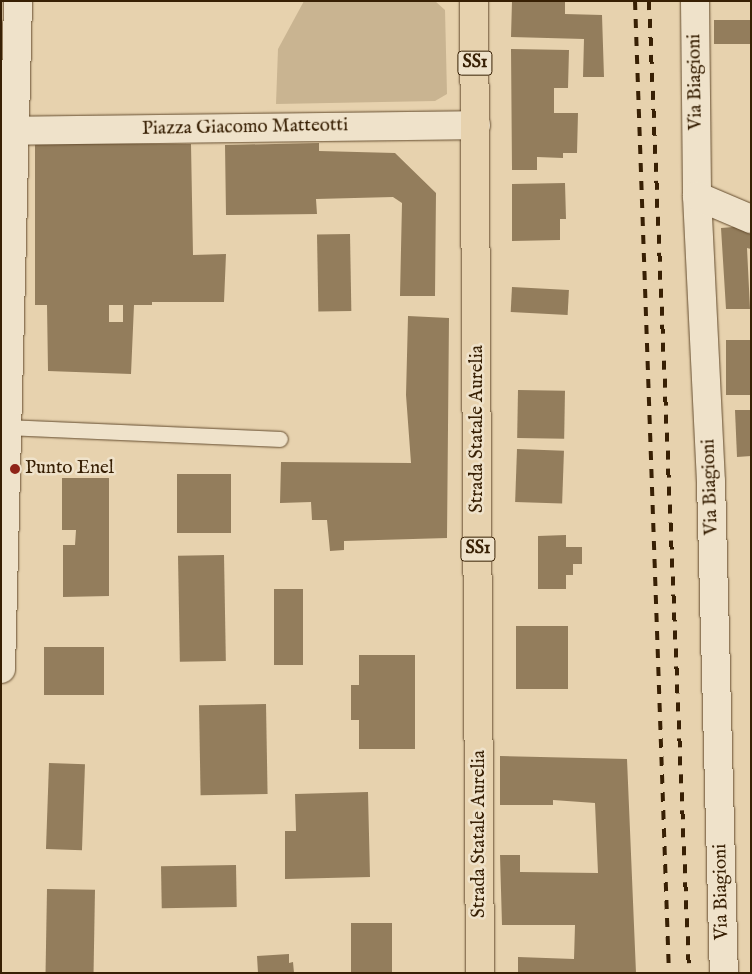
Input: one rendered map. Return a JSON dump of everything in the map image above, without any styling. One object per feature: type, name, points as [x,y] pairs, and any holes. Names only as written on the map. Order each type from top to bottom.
[{"type":"main road","name":"SS1","points":[[474,1],[476,126]]},
{"type":"main road","name":"Strada Statale Aurelia","points":[[476,126],[480,973]]},
{"type":"street","points":[[1,669],[7,428],[8,131],[18,1]]},
{"type":"street","name":"Via Biagioni","points":[[695,1],[697,196],[711,482],[724,973]]},
{"type":"street","name":"Piazza Giacomo Matteotti","points":[[8,131],[476,126]]},
{"type":"street","points":[[697,196],[751,219]]},
{"type":"lane","points":[[7,428],[280,439]]},
{"type":"shaded area","points":[[304,1],[435,1],[445,10],[447,94],[435,101],[276,104],[278,49]]},
{"type":"building","points":[[512,1],[565,1],[565,14],[602,15],[604,77],[583,77],[584,39],[511,37]]},
{"type":"building","points":[[714,20],[751,20],[751,44],[714,44]]},
{"type":"building","points":[[511,49],[569,50],[568,88],[554,88],[554,113],[578,113],[577,153],[563,153],[563,158],[537,157],[537,170],[512,170]]},
{"type":"building","points":[[35,143],[191,144],[193,255],[226,254],[224,302],[152,302],[152,305],[134,305],[131,374],[48,371],[47,305],[35,305]],"holes":[[[109,305],[123,305],[123,322],[109,322]]]},
{"type":"building","points":[[319,143],[319,151],[395,153],[436,193],[435,296],[400,296],[402,203],[393,197],[316,199],[317,214],[226,215],[225,145]]},
{"type":"building","points":[[565,183],[566,219],[560,219],[560,240],[512,241],[512,184]]},
{"type":"building","points":[[746,226],[751,228],[751,249],[747,248],[750,309],[726,309],[721,228]]},
{"type":"building","points":[[350,234],[351,311],[318,312],[317,235]]},
{"type":"building","points":[[512,287],[569,290],[568,315],[511,312]]},
{"type":"building","points":[[408,316],[449,318],[447,538],[344,541],[344,550],[330,551],[327,520],[312,520],[311,502],[280,503],[281,462],[411,463],[406,395]]},
{"type":"building","points":[[726,340],[751,340],[751,395],[726,395]]},
{"type":"building","points":[[518,390],[565,391],[564,439],[517,438]]},
{"type":"building","points":[[735,410],[751,410],[751,456],[737,457]]},
{"type":"building","points":[[517,449],[564,451],[562,504],[515,502]]},
{"type":"building","points":[[177,474],[231,474],[231,533],[177,533]]},
{"type":"building","points":[[62,478],[109,478],[109,596],[63,597],[63,545],[75,545],[76,530],[62,530]]},
{"type":"building","points":[[566,535],[566,547],[582,547],[582,564],[573,564],[573,575],[566,575],[566,589],[538,589],[538,536]]},
{"type":"building","points":[[224,555],[226,661],[180,662],[178,556]]},
{"type":"building","points":[[274,589],[303,589],[303,665],[274,665]]},
{"type":"building","points":[[516,626],[568,626],[568,689],[516,689]]},
{"type":"building","points":[[44,647],[104,647],[104,695],[44,695]]},
{"type":"building","points":[[359,655],[415,655],[415,749],[359,749],[359,720],[351,720],[351,685],[359,685]]},
{"type":"building","points":[[266,704],[268,794],[201,795],[199,705]]},
{"type":"building","points":[[500,756],[627,759],[636,973],[518,973],[518,957],[574,959],[575,925],[502,925],[500,855],[520,855],[520,872],[598,873],[595,803],[553,800],[553,805],[500,805]]},
{"type":"building","points":[[49,763],[85,764],[82,850],[46,849]]},
{"type":"building","points":[[368,792],[370,877],[285,879],[285,831],[296,831],[295,794]]},
{"type":"building","points":[[236,865],[237,907],[162,908],[161,866]]},
{"type":"building","points":[[47,889],[95,890],[94,973],[46,973]]},
{"type":"building","points":[[351,923],[392,923],[392,973],[351,973]]},
{"type":"building","points":[[289,954],[289,963],[293,962],[294,973],[258,973],[257,956]]},
{"type":"railway","points":[[635,1],[669,973]]},
{"type":"railway","points":[[649,1],[689,973]]},
{"type":"place","name":"Punto Enel","points":[[15,469]]}]
